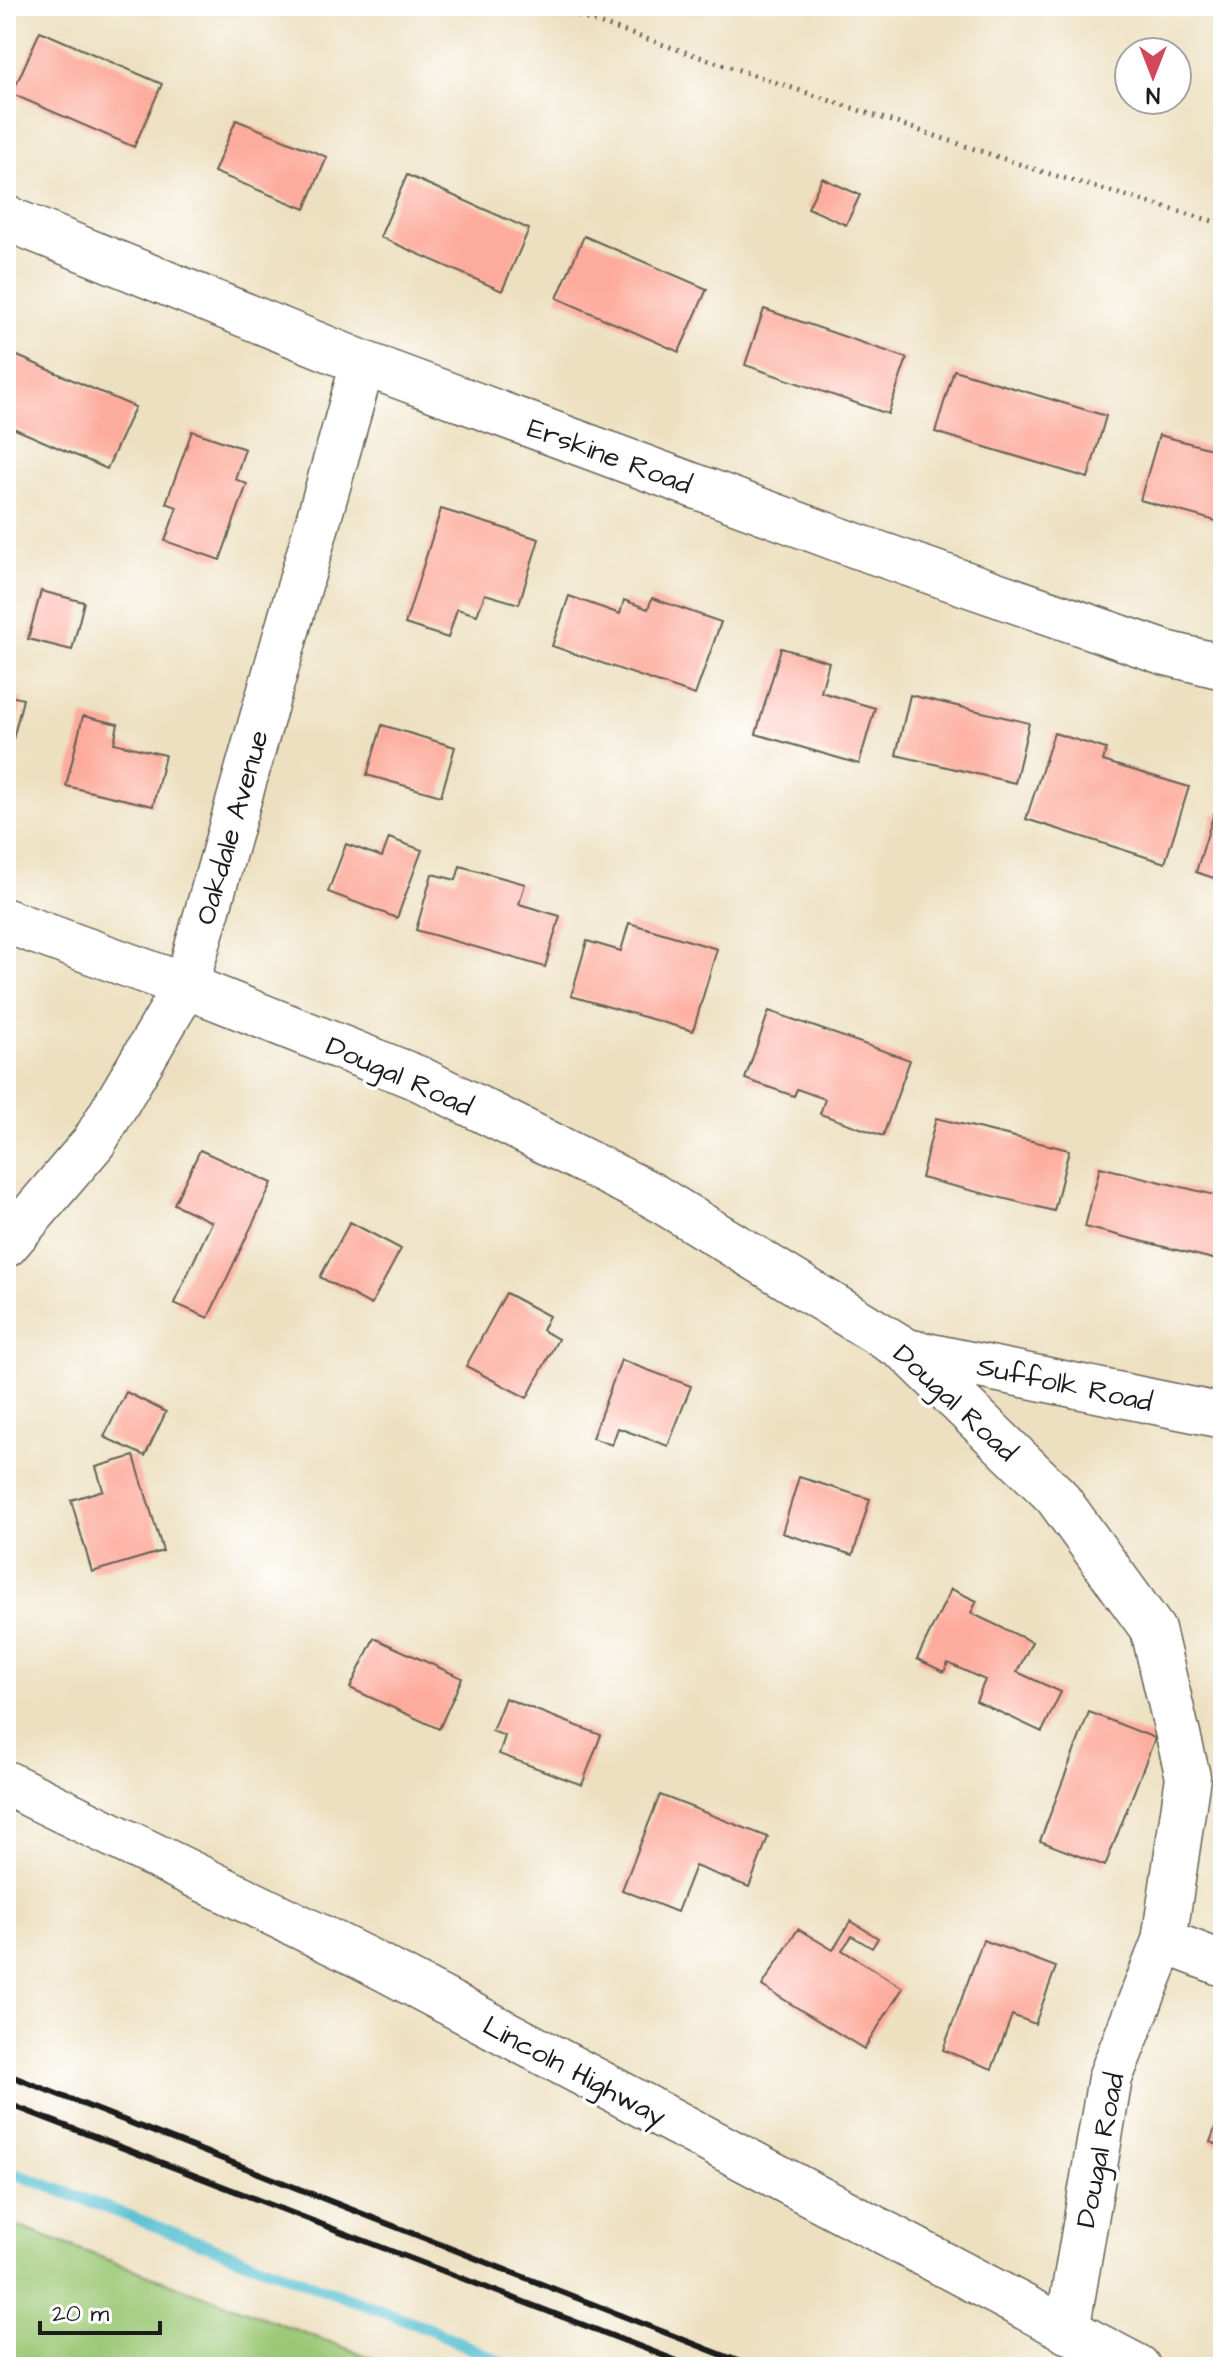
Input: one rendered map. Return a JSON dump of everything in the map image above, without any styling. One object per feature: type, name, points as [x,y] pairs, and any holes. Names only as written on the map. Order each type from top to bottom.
[{"type":"street","name":"Erskine Road","points":[[6,218],[363,363],[854,545],[1166,653],[1223,667]]},
{"type":"street","name":"Oakdale Avenue","points":[[6,1245],[94,1142],[186,986],[363,363]]},
{"type":"street","name":"Dougal Road","points":[[6,921],[186,986],[420,1079],[652,1195],[907,1351],[1056,1496],[1153,1630],[1188,1777],[1164,1941],[1110,2078],[1067,2331]]},
{"type":"street","name":"Suffolk Road","points":[[907,1351],[1223,1416]]},
{"type":"street","name":"Lincoln Highway","points":[[6,1783],[364,1958],[1138,2367]]},
{"type":"street","points":[[1164,1941],[1223,1964]]},
{"type":"path","points":[[548,6],[1043,172],[1223,224]]},
{"type":"green space","points":[[6,2222],[397,2367],[6,2367]]},
{"type":"building","points":[[40,31],[162,84],[134,147],[12,94]]},
{"type":"building","points":[[236,120],[327,157],[305,209],[214,172]]},
{"type":"building","points":[[407,175],[529,229],[502,291],[380,237]]},
{"type":"building","points":[[822,178],[860,195],[846,225],[808,208]]},
{"type":"building","points":[[584,236],[707,289],[679,352],[557,298]]},
{"type":"building","points":[[764,309],[907,358],[888,414],[745,365]]},
{"type":"building","points":[[13,354],[135,407],[107,469],[6,425],[6,370]]},
{"type":"building","points":[[954,370],[1106,416],[1088,478],[935,432]]},
{"type":"building","points":[[192,431],[245,449],[235,479],[247,484],[220,560],[165,541],[177,507],[166,503]]},
{"type":"building","points":[[1159,435],[1223,452],[1223,523],[1140,500]]},
{"type":"building","points":[[441,509],[539,539],[519,604],[485,594],[477,615],[457,609],[448,638],[405,624]]},
{"type":"building","points":[[41,591],[84,602],[72,650],[28,639]]},
{"type":"building","points":[[569,596],[620,614],[624,600],[648,609],[652,598],[721,622],[695,695],[552,646]]},
{"type":"building","points":[[781,648],[829,662],[821,692],[875,708],[859,764],[756,734]]},
{"type":"building","points":[[6,695],[23,699],[12,743],[6,741]]},
{"type":"building","points":[[910,695],[1029,723],[1015,783],[896,755]]},
{"type":"building","points":[[83,716],[118,724],[114,743],[165,755],[153,806],[66,786]]},
{"type":"building","points":[[382,725],[455,747],[441,796],[367,775]]},
{"type":"building","points":[[1054,733],[1106,749],[1103,761],[1189,787],[1165,863],[1026,819]]},
{"type":"building","points":[[1214,813],[1223,816],[1223,881],[1196,872]]},
{"type":"building","points":[[389,838],[422,850],[397,918],[328,892],[346,844],[382,857]]},
{"type":"building","points":[[460,866],[525,884],[519,904],[560,916],[545,967],[416,930],[432,874],[456,880]]},
{"type":"building","points":[[629,923],[717,949],[693,1031],[571,996],[587,941],[621,951]]},
{"type":"building","points":[[769,1011],[910,1060],[883,1136],[820,1114],[825,1099],[797,1089],[794,1096],[745,1079]]},
{"type":"building","points":[[936,1118],[1069,1150],[1054,1211],[921,1178]]},
{"type":"building","points":[[200,1150],[272,1183],[208,1318],[174,1303],[212,1222],[174,1204]]},
{"type":"building","points":[[1100,1167],[1223,1197],[1223,1238],[1217,1260],[1085,1227]]},
{"type":"building","points":[[350,1222],[401,1249],[371,1305],[320,1277]]},
{"type":"building","points":[[506,1293],[549,1316],[542,1330],[558,1339],[527,1398],[466,1366]]},
{"type":"building","points":[[621,1360],[691,1386],[668,1446],[618,1428],[612,1445],[592,1438]]},
{"type":"building","points":[[126,1392],[166,1412],[145,1456],[104,1437]]},
{"type":"building","points":[[134,1456],[163,1551],[92,1572],[71,1500],[103,1490],[96,1467]]},
{"type":"building","points":[[799,1477],[870,1499],[853,1555],[782,1533]]},
{"type":"building","points":[[951,1589],[977,1601],[971,1613],[1032,1642],[1017,1672],[1061,1692],[1042,1732],[976,1701],[985,1680],[948,1663],[944,1672],[917,1659]]},
{"type":"building","points":[[374,1638],[462,1678],[439,1729],[350,1688]]},
{"type":"building","points":[[505,1698],[601,1735],[582,1785],[499,1754],[505,1736],[492,1731]]},
{"type":"building","points":[[1089,1712],[1155,1738],[1105,1866],[1040,1841]]},
{"type":"building","points":[[660,1795],[768,1837],[749,1887],[695,1866],[677,1912],[622,1890]]},
{"type":"building","points":[[851,1921],[878,1938],[872,1948],[852,1936],[842,1950],[903,1988],[864,2049],[762,1986],[798,1929],[833,1950]]},
{"type":"building","points":[[983,1940],[1056,1967],[1035,2024],[1012,2015],[992,2069],[943,2050]]},
{"type":"building","points":[[1223,2107],[1223,2147],[1210,2142]]},
{"type":"waterway","points":[[6,2170],[433,2330],[511,2367]]},
{"type":"railway","points":[[6,2074],[753,2367]]},
{"type":"railway","points":[[6,2103],[693,2367]]}]
